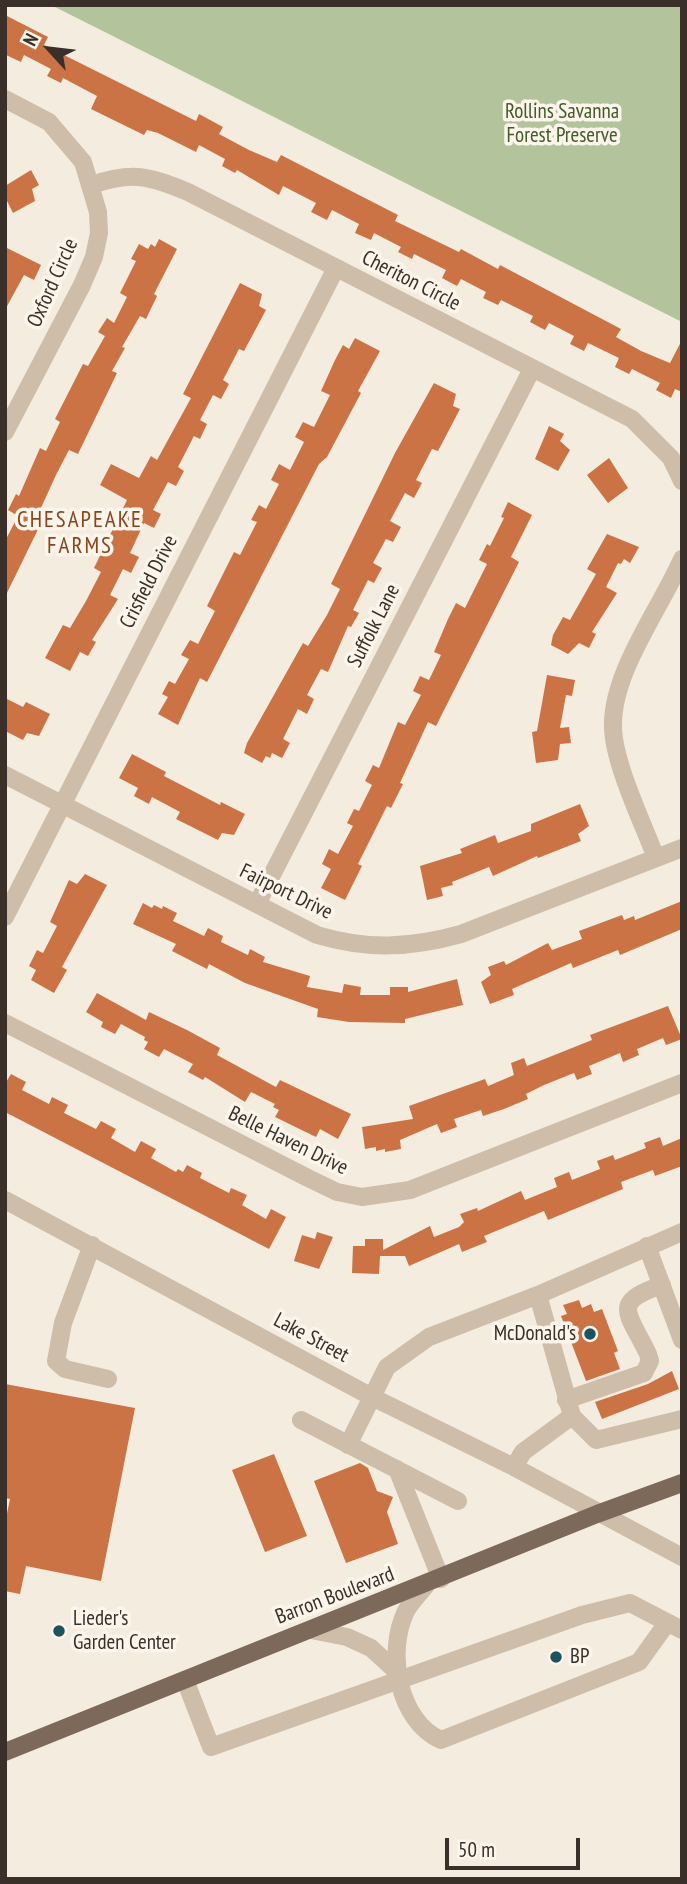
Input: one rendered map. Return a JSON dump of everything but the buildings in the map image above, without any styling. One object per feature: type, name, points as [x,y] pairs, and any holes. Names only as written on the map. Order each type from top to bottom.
[{"type":"main road","name":"Barron Boulevard","points":[[5,1752],[597,1514],[682,1483]]},
{"type":"street","name":"Oxford Circle","points":[[5,99],[49,122],[65,137],[83,162],[92,184],[99,233],[94,257],[5,432]]},
{"type":"street","name":"Cheriton Circle","points":[[92,184],[120,175],[144,176],[163,181],[336,268],[632,419],[654,438],[671,458],[682,481]]},
{"type":"street","name":"Crisfield Drive","points":[[5,917],[336,268]]},
{"type":"street","name":"Suffolk Lane","points":[[257,904],[532,369]]},
{"type":"street","points":[[656,858],[617,752],[614,716],[621,681],[682,559]]},
{"type":"street","name":"Fairport Drive","points":[[5,775],[317,935],[343,943],[374,947],[424,944],[461,934],[682,848]]},
{"type":"street","name":"Belle Haven Drive","points":[[5,1023],[308,1178],[337,1192],[362,1197],[410,1189],[682,1083]]},
{"type":"street","name":"Lake Street","points":[[5,1200],[372,1397],[514,1467],[597,1514],[682,1557]]},
{"type":"street","points":[[348,1445],[387,1367],[429,1337],[538,1295],[647,1245],[682,1233]]},
{"type":"street","points":[[92,1245],[63,1323],[56,1361],[65,1369],[108,1379]]},
{"type":"street","points":[[647,1245],[682,1340]]},
{"type":"street","points":[[514,1467],[523,1452],[569,1408],[644,1373],[650,1361],[628,1311],[628,1303],[634,1295],[662,1286]]},
{"type":"street","points":[[538,1295],[569,1408],[596,1440],[682,1419]]},
{"type":"street","points":[[301,1420],[458,1501]]},
{"type":"street","points":[[185,1680],[211,1747],[398,1675],[582,1615],[630,1603],[675,1626],[639,1662],[441,1740],[427,1734],[414,1721],[398,1675],[398,1641],[406,1611],[433,1582],[397,1469]]},
{"type":"street","points":[[311,1630],[347,1637],[371,1648],[398,1675]]},
{"type":"green space","name":"Rollins Savanna Forest Preserve","points":[[51,5],[682,5],[682,322]]},
{"type":"place","name":"McDonald's","points":[[590,1334]]},
{"type":"place","name":"Lieder's Garden Center","points":[[59,1631]]},
{"type":"place","name":"BP","points":[[556,1657]]},
{"type":"district","name":"CHESAPEAKE FARMS","points":[[80,533]]}]
